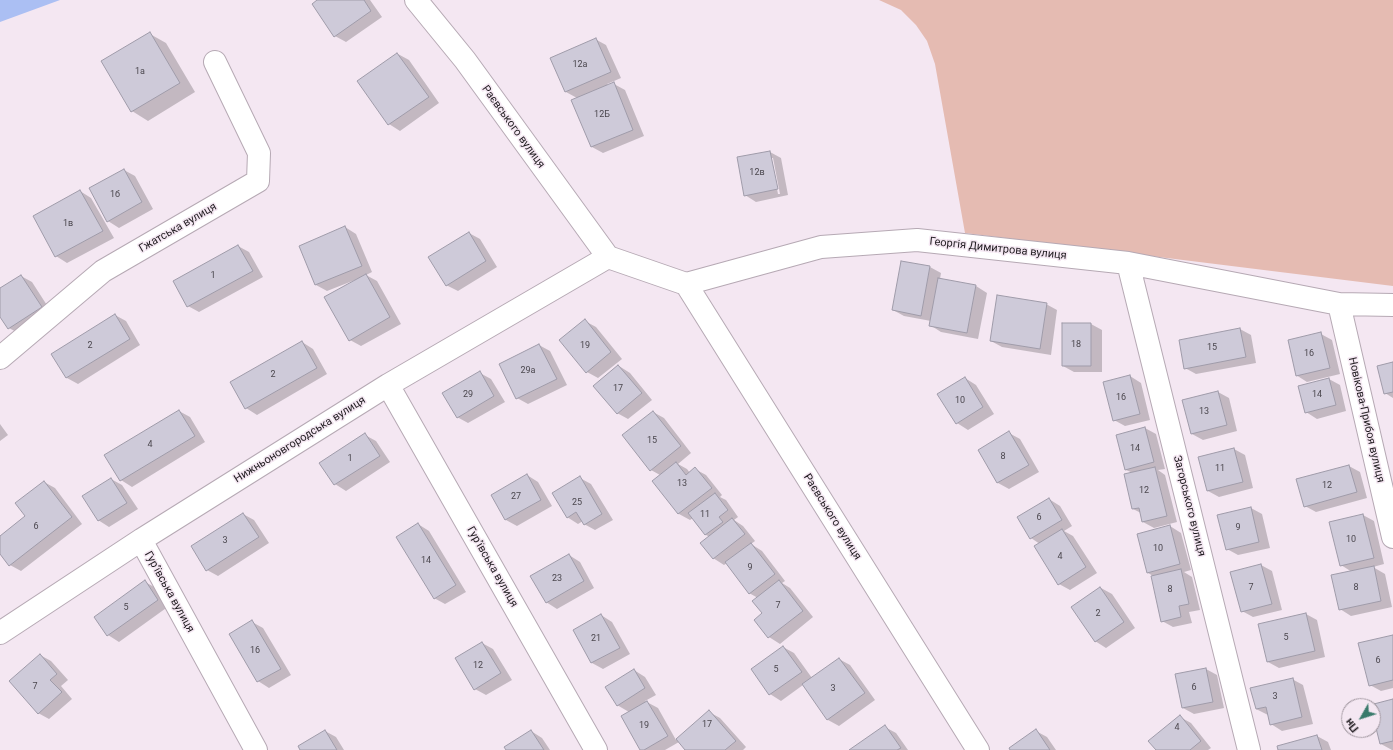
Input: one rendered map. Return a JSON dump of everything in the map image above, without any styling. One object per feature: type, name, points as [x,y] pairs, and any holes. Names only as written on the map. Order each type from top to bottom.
[{"type":"street","name":"Раєвського вулиця","points":[[416,0],[465,60],[608,257]]},
{"type":"street","name":"Гжатська вулиця","points":[[0,358],[103,271],[258,181],[259,153],[215,62]]},
{"type":"street","name":"Георгія Димитрова вулиця","points":[[686,284],[822,246],[917,240],[1128,263],[1339,304],[1393,305]]},
{"type":"street","points":[[608,257],[686,284]]},
{"type":"street","name":"Нижньоновгородська вулиця","points":[[0,633],[141,540],[388,385],[608,257]]},
{"type":"street","name":"Загорського вулиця","points":[[1128,263],[1250,750]]},
{"type":"street","name":"Раєвського вулиця","points":[[686,284],[978,750]]},
{"type":"street","name":"Новікова-Прибоя вулиця","points":[[1339,304],[1393,537]]},
{"type":"street","name":"Гур’ївська вулиця","points":[[388,385],[596,750]]},
{"type":"street","name":"Гур’ївська вулиця","points":[[141,540],[256,750]]},
{"type":"shaded area","points":[[879,0],[1393,0],[1393,286],[965,233],[935,64],[927,41],[916,25],[901,10]]},
{"type":"water","points":[[0,0],[60,0],[0,22]]},
{"type":"building","points":[[317,0],[364,0],[371,11],[334,37],[312,4]]},
{"type":"building","points":[[150,32],[180,83],[131,112],[101,61]]},
{"type":"building","points":[[596,38],[611,72],[565,92],[550,58]]},
{"type":"building","points":[[397,53],[429,97],[388,125],[357,81]]},
{"type":"building","points":[[614,82],[633,130],[591,147],[571,100]]},
{"type":"building","points":[[770,151],[778,189],[744,196],[737,157]]},
{"type":"building","points":[[124,169],[142,202],[107,222],[89,188]]},
{"type":"building","points":[[80,190],[103,231],[55,257],[33,216]]},
{"type":"building","points":[[345,226],[362,266],[315,285],[299,246]]},
{"type":"building","points":[[469,232],[486,261],[446,286],[428,257]]},
{"type":"building","points":[[238,245],[253,271],[187,307],[173,281]]},
{"type":"building","points":[[901,261],[930,266],[921,316],[892,310]]},
{"type":"building","points":[[366,274],[390,317],[349,341],[324,297]]},
{"type":"building","points":[[21,275],[42,307],[8,329],[0,317],[0,288]]},
{"type":"building","points":[[938,278],[976,285],[967,333],[929,326]]},
{"type":"building","points":[[997,295],[1047,303],[1040,349],[990,341]]},
{"type":"building","points":[[115,314],[130,339],[66,378],[51,354]]},
{"type":"building","points":[[585,319],[611,352],[586,373],[559,340]]},
{"type":"building","points":[[1062,323],[1091,323],[1091,366],[1062,366]]},
{"type":"building","points":[[1240,328],[1246,357],[1184,369],[1179,340]]},
{"type":"building","points":[[1321,332],[1330,368],[1296,376],[1288,340]]},
{"type":"building","points":[[302,341],[317,368],[245,409],[230,382]]},
{"type":"building","points":[[539,344],[557,379],[516,399],[499,364]]},
{"type":"building","points":[[1393,362],[1393,392],[1384,394],[1377,366]]},
{"type":"building","points":[[618,365],[642,393],[617,414],[593,386]]},
{"type":"building","points":[[480,371],[494,396],[457,418],[442,393]]},
{"type":"building","points":[[1130,375],[1140,414],[1113,421],[1103,382]]},
{"type":"building","points":[[965,377],[983,407],[956,424],[937,394]]},
{"type":"building","points":[[1329,378],[1336,405],[1305,413],[1298,386]]},
{"type":"building","points":[[1218,391],[1227,425],[1191,434],[1182,400]]},
{"type":"building","points":[[179,410],[195,436],[120,481],[104,455]]},
{"type":"building","points":[[653,411],[681,446],[650,471],[622,435]]},
{"type":"building","points":[[1145,427],[1154,462],[1125,470],[1116,435]]},
{"type":"building","points":[[1009,431],[1029,465],[997,483],[978,450]]},
{"type":"building","points":[[365,433],[380,456],[334,485],[319,463]]},
{"type":"building","points":[[1234,448],[1243,482],[1207,491],[1198,457]]},
{"type":"building","points":[[676,462],[686,475],[695,467],[712,488],[678,514],[652,481]]},
{"type":"building","points":[[1349,465],[1357,492],[1304,507],[1296,479]]},
{"type":"building","points":[[1155,467],[1167,516],[1142,522],[1139,508],[1132,509],[1124,474]]},
{"type":"building","points":[[527,474],[541,500],[505,520],[491,495]]},
{"type":"building","points":[[580,476],[602,514],[584,525],[576,512],[567,518],[552,493]]},
{"type":"building","points":[[111,478],[127,503],[98,521],[82,496]]},
{"type":"building","points":[[44,481],[72,517],[9,566],[0,554],[0,536],[25,516],[15,503]]},
{"type":"building","points":[[715,493],[728,510],[719,517],[723,522],[705,535],[688,513]]},
{"type":"building","points":[[1049,498],[1062,520],[1030,539],[1017,517]]},
{"type":"building","points":[[1251,507],[1259,542],[1226,550],[1217,515]]},
{"type":"building","points":[[243,513],[259,537],[206,571],[191,546]]},
{"type":"building","points":[[1363,514],[1374,558],[1340,566],[1329,522]]},
{"type":"building","points":[[732,518],[745,534],[713,559],[700,543]]},
{"type":"building","points":[[418,523],[456,585],[434,599],[396,537]]},
{"type":"building","points":[[1170,525],[1180,564],[1147,573],[1137,534]]},
{"type":"building","points":[[1062,529],[1086,567],[1058,585],[1034,546]]},
{"type":"building","points":[[751,543],[775,574],[749,594],[725,562]]},
{"type":"building","points":[[569,554],[584,581],[546,603],[530,576]]},
{"type":"building","points":[[1261,564],[1272,604],[1241,612],[1230,572]]},
{"type":"building","points":[[1374,566],[1381,601],[1339,610],[1331,575]]},
{"type":"building","points":[[1181,569],[1189,604],[1179,606],[1181,617],[1161,622],[1151,576]]},
{"type":"building","points":[[145,580],[158,600],[107,636],[94,617]]},
{"type":"building","points":[[779,580],[803,611],[768,638],[754,620],[762,613],[752,601]]},
{"type":"building","points":[[1100,587],[1124,622],[1095,642],[1071,607]]},
{"type":"building","points":[[1306,613],[1315,651],[1267,662],[1258,624]]},
{"type":"building","points":[[601,614],[620,648],[591,663],[573,630]]},
{"type":"building","points":[[252,620],[281,669],[257,682],[229,634]]},
{"type":"building","points":[[1393,635],[1393,680],[1369,686],[1358,643]]},
{"type":"building","points":[[482,642],[501,673],[474,690],[455,658]]},
{"type":"building","points":[[783,646],[802,672],[769,695],[751,669]]},
{"type":"building","points":[[40,654],[57,674],[50,680],[62,692],[38,714],[9,681]]},
{"type":"building","points":[[839,658],[865,693],[827,720],[802,684]]},
{"type":"building","points":[[1206,668],[1213,702],[1182,708],[1175,674]]},
{"type":"building","points":[[634,669],[645,688],[617,706],[605,687]]},
{"type":"building","points":[[1293,678],[1302,717],[1270,725],[1266,707],[1256,709],[1250,688]]},
{"type":"building","points":[[1393,699],[1393,741],[1380,744],[1378,738],[1381,738],[1381,702]]},
{"type":"building","points":[[647,701],[668,736],[644,750],[640,750],[621,716]]},
{"type":"building","points":[[709,710],[736,741],[725,750],[685,750],[676,739]]},
{"type":"building","points":[[1180,715],[1201,741],[1190,750],[1156,750],[1148,741]]},
{"type":"building","points":[[885,725],[901,748],[897,750],[849,750]]},
{"type":"building","points":[[1036,729],[1050,750],[1010,750],[1009,748]]},
{"type":"building","points":[[325,730],[337,750],[300,750],[298,746]]},
{"type":"building","points":[[531,730],[544,750],[506,750],[504,747]]},
{"type":"building","points":[[1317,735],[1322,750],[1278,750],[1277,746]]}]
